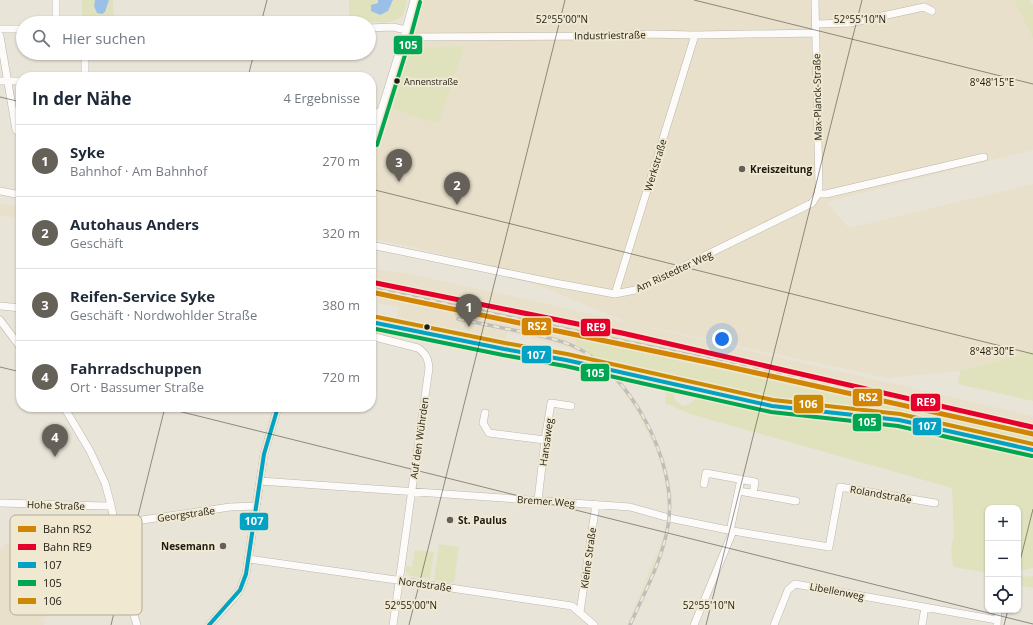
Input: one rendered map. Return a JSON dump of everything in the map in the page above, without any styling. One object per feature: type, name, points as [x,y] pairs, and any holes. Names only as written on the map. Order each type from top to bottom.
[{"type":"street","points":[[56,0],[56,16]]},
{"type":"street","points":[[376,126],[414,0]]},
{"type":"street","name":"Max-Planck-Straße","points":[[815,0],[818,194]]},
{"type":"street","points":[[816,24],[850,23],[924,7],[932,11]]},
{"type":"street","name":"Industriestraße","points":[[376,28],[393,27],[405,33],[611,36],[647,34],[695,36],[816,33]]},
{"type":"street","points":[[0,29],[16,29]]},
{"type":"street","points":[[0,36],[4,81],[16,130]]},
{"type":"street","name":"Werkstraße","points":[[615,294],[695,36]]},
{"type":"street","points":[[85,60],[85,72]]},
{"type":"street","points":[[4,81],[16,81]]},
{"type":"street","points":[[376,112],[380,113]]},
{"type":"street","points":[[962,162],[963,154]]},
{"type":"street","points":[[818,194],[826,194],[984,158]]},
{"type":"street","points":[[0,191],[16,194]]},
{"type":"street","name":"Am Ristedter Weg","points":[[376,246],[615,294],[635,290],[751,234],[812,203],[818,194]]},
{"type":"street","points":[[0,306],[16,308]]},
{"type":"street","points":[[0,320],[3,330],[16,343]]},
{"type":"street","points":[[376,323],[551,357],[772,406],[899,420],[1033,450]]},
{"type":"street","name":"Auf den Wührden","points":[[376,337],[418,348],[428,359],[429,368],[393,625]]},
{"type":"street","name":"Hansaweg","points":[[538,500],[551,403],[571,406]]},
{"type":"street","points":[[67,412],[90,450],[105,483],[113,515]]},
{"type":"street","points":[[208,625],[234,599],[240,590],[246,574],[268,437],[276,412]]},
{"type":"street","points":[[484,413],[483,423],[489,433],[545,440]]},
{"type":"street","points":[[704,484],[706,472],[755,482],[753,494]]},
{"type":"street","points":[[694,625],[732,531],[741,480]]},
{"type":"street","name":"Bremer Weg","points":[[260,481],[630,507],[669,518],[732,531],[829,547]]},
{"type":"street","name":"Rolandstraße","points":[[829,547],[840,487],[936,503]]},
{"type":"street","points":[[738,491],[796,502]]},
{"type":"street","name":"Hohe Straße","points":[[0,503],[111,505]]},
{"type":"street","name":"Kleine Straße","points":[[580,612],[596,504]]},
{"type":"street","name":"Georgstraße","points":[[142,520],[230,507],[256,506]]},
{"type":"street","name":"Nordstraße","points":[[249,559],[572,606],[594,625]]},
{"type":"street","name":"Libellenweg","points":[[774,625],[788,590],[795,584],[925,607]]},
{"type":"street","points":[[922,625],[925,607],[997,622]]},
{"type":"street","points":[[134,615],[137,625]]},
{"type":"shaded area","points":[[423,0],[919,0],[920,2],[929,0],[1014,0],[1033,39],[1033,150],[826,202],[849,228],[1033,184],[1033,351],[960,371],[888,378],[627,322],[489,265],[376,239],[376,151],[391,108],[438,123],[465,46],[410,48]]},
{"type":"shaded area","points":[[0,203],[16,206],[16,219],[0,215]]},
{"type":"shaded area","points":[[376,270],[400,272],[525,299],[1033,416],[1033,438],[576,338],[575,345],[591,354],[619,378],[640,406],[667,465],[672,498],[670,523],[665,543],[632,625],[627,625],[662,540],[667,520],[668,500],[664,470],[652,442],[634,408],[620,387],[602,366],[570,348],[507,332],[504,346],[396,322],[399,307],[378,303],[379,298],[376,298]]},
{"type":"shaded area","points":[[10,543],[10,615],[48,615],[48,617],[43,617],[44,625],[0,625],[0,549],[5,548],[5,544]]},
{"type":"green space","points":[[82,0],[95,0],[94,6],[105,11],[109,0],[113,0],[114,16],[82,16]]},
{"type":"green space","points":[[349,0],[378,0],[378,2],[392,4],[393,0],[407,0],[403,16],[391,22],[376,22],[376,16],[349,16]]},
{"type":"green space","points":[[1014,0],[1030,0],[1033,5],[1033,39]]},
{"type":"green space","points":[[465,46],[438,124],[391,108],[410,48]]},
{"type":"green space","points":[[576,338],[1033,438],[1033,446],[901,417],[726,393],[695,386],[695,383],[616,365],[615,370],[611,371],[591,354],[575,345]]},
{"type":"green space","points":[[1033,351],[1033,401],[958,384],[960,371]]},
{"type":"green space","points":[[666,386],[673,388],[675,401],[683,406],[690,404],[698,396],[808,419],[890,426],[1013,448],[1033,456],[1033,568],[1021,570],[1021,505],[985,505],[985,572],[953,567],[951,550],[954,534],[952,488],[690,414],[665,403]]},
{"type":"green space","points":[[439,544],[459,547],[454,583],[434,580]]},
{"type":"green space","points":[[415,550],[434,552],[430,579],[410,576],[406,571],[406,566],[412,567]]},
{"type":"green space","points":[[1033,576],[1033,588],[1021,586],[1021,577]]},
{"type":"water","points":[[95,0],[109,0],[105,12],[102,14],[97,13],[94,6]]},
{"type":"water","points":[[378,0],[393,0],[388,11],[380,15],[371,11],[371,5],[378,3]]},
{"type":"railway","points":[[376,289],[823,383],[1033,431]]},
{"type":"railway","points":[[458,319],[558,340],[571,345],[593,357],[613,375],[631,397],[646,421],[658,448],[666,475],[669,501],[668,526],[662,552],[630,625]]},
{"type":"rail line","name":"RE9","points":[[376,283],[622,333],[1032,427]]},
{"type":"rail line","name":"RS2","points":[[376,293],[716,364],[1033,434]]},
{"type":"transit line","name":"105","points":[[377,145],[420,2]]},
{"type":"transit line","name":"106","points":[[376,317],[567,354],[773,400],[900,414],[1033,444]]},
{"type":"transit line","name":"107","points":[[376,323],[566,360],[772,406],[899,420],[1033,450]]},
{"type":"transit line","name":"105","points":[[376,329],[565,366],[771,412],[898,426],[1032,456]]},
{"type":"transit line","name":"107","points":[[209,625],[240,590],[246,574],[264,454],[277,412]]},
{"type":"place","name":"Annenstraße","points":[[397,81]]},
{"type":"place","name":"Kreiszeitung","points":[[742,169]]},
{"type":"place","name":"Reifen-Service Syke","points":[[399,182]]},
{"type":"place","name":"Autohaus Anders","points":[[457,205]]},
{"type":"place","name":"Syke","points":[[469,327]]},
{"type":"place","name":"Fahrradschuppen","points":[[55,457]]},
{"type":"place","name":"St. Paulus","points":[[450,520]]},
{"type":"place","name":"Nesemann","points":[[223,546]]}]
